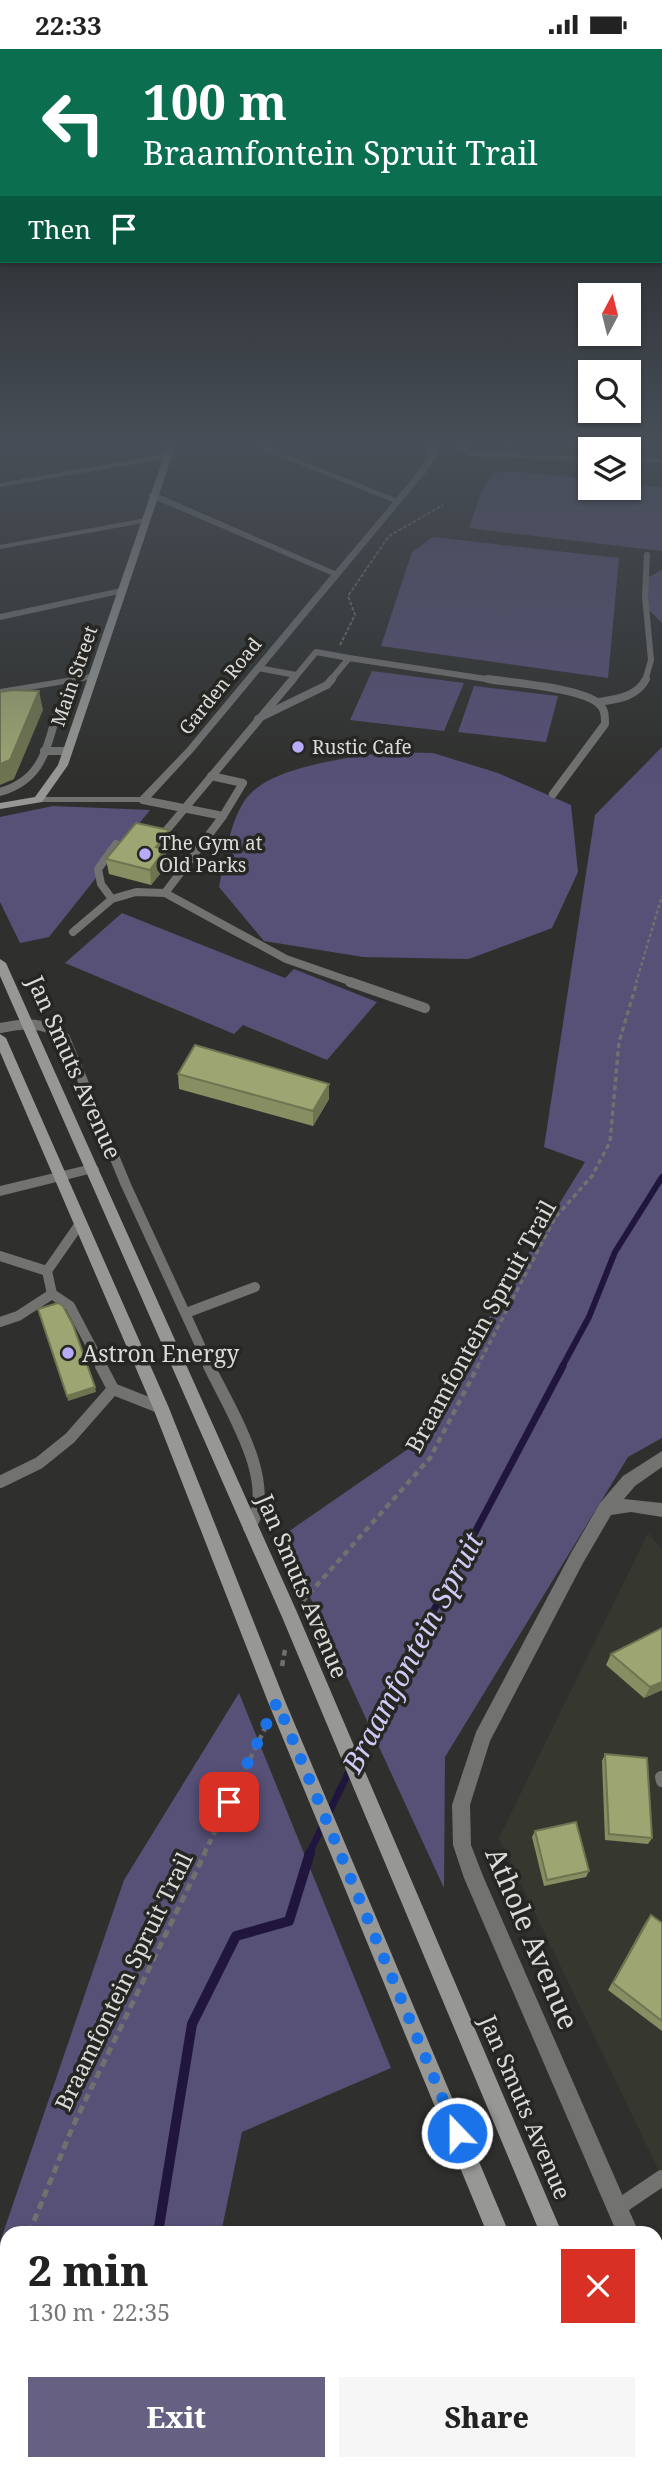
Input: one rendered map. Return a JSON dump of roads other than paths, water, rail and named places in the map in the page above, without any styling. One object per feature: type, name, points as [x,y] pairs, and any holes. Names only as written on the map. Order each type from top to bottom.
[{"type":"main road","name":"Main Street","points":[[38,800],[57,776],[67,751],[134,554]]},
{"type":"main road","points":[[0,806],[38,800]]},
{"type":"main road","name":"Jan Smuts Avenue","points":[[0,963],[290,1616],[548,2226]]},
{"type":"main road","points":[[0,1038],[79,1225],[161,1408],[277,1702],[495,2226]]},
{"type":"street","points":[[290,554],[337,574]]},
{"type":"street","name":"Garden Road","points":[[144,800],[190,750],[353,554]]},
{"type":"street","points":[[0,617],[121,591]]},
{"type":"street","points":[[0,692],[91,677]]},
{"type":"street","points":[[38,800],[144,800]]},
{"type":"street","points":[[0,1191],[92,1169]]},
{"type":"street","name":"Athole Avenue","points":[[624,2226],[474,1878],[463,1845],[460,1823],[467,1778],[482,1738],[577,1558],[606,1508],[629,1481],[662,1458]]},
{"type":"street","points":[[606,1508],[631,1505],[662,1510]]},
{"type":"lane","points":[[165,832],[316,652],[566,691],[599,702],[626,699],[635,695],[651,675],[652,637],[644,580],[647,555]]},
{"type":"lane","points":[[258,719],[327,685],[349,658]]},
{"type":"lane","points":[[258,668],[296,675]]},
{"type":"lane","points":[[553,794],[594,743],[605,724],[605,711],[599,702]]},
{"type":"lane","points":[[0,792],[29,781],[44,751],[57,713]]},
{"type":"lane","points":[[44,751],[67,751]]},
{"type":"lane","points":[[165,893],[223,816],[243,783],[211,776]]},
{"type":"lane","points":[[144,800],[223,816]]},
{"type":"lane","points":[[112,898],[101,884],[98,869],[116,844]]},
{"type":"lane","points":[[73,932],[112,898],[136,893],[165,893],[286,959],[425,1008]]},
{"type":"lane","points":[[0,1028],[28,1022],[52,1026],[65,1038],[126,1185],[255,1465],[262,1493],[259,1516],[250,1528]]},
{"type":"lane","points":[[79,1225],[47,1271],[52,1294],[70,1306],[113,1389],[161,1408]]},
{"type":"lane","points":[[0,1255],[47,1271]]},
{"type":"lane","points":[[186,1313],[255,1287]]},
{"type":"lane","points":[[0,1322],[18,1316],[52,1294]]},
{"type":"lane","points":[[0,1482],[39,1463],[59,1446],[113,1389]]},
{"type":"lane","points":[[616,2209],[662,2178]]},
{"type":"waterway","name":"Braamfontein Spruit","points":[[562,1367],[589,1317],[615,1252],[662,1177]]},
{"type":"waterway","name":"Braamfontein Spruit","points":[[355,1759],[563,1366]]},
{"type":"waterway","name":"Braamfontein Spruit","points":[[309,1854],[350,1769]]},
{"type":"waterway","name":"Braamfontein Spruit","points":[[159,2226],[192,2024],[236,1936],[289,1921],[310,1853]]},
{"type":"place","name":"Rustic Cafe","points":[[298,747]]},
{"type":"place","name":"The Gym at Old Parks","points":[[145,854]]},
{"type":"place","name":"Astron Energy","points":[[68,1353]]}]
